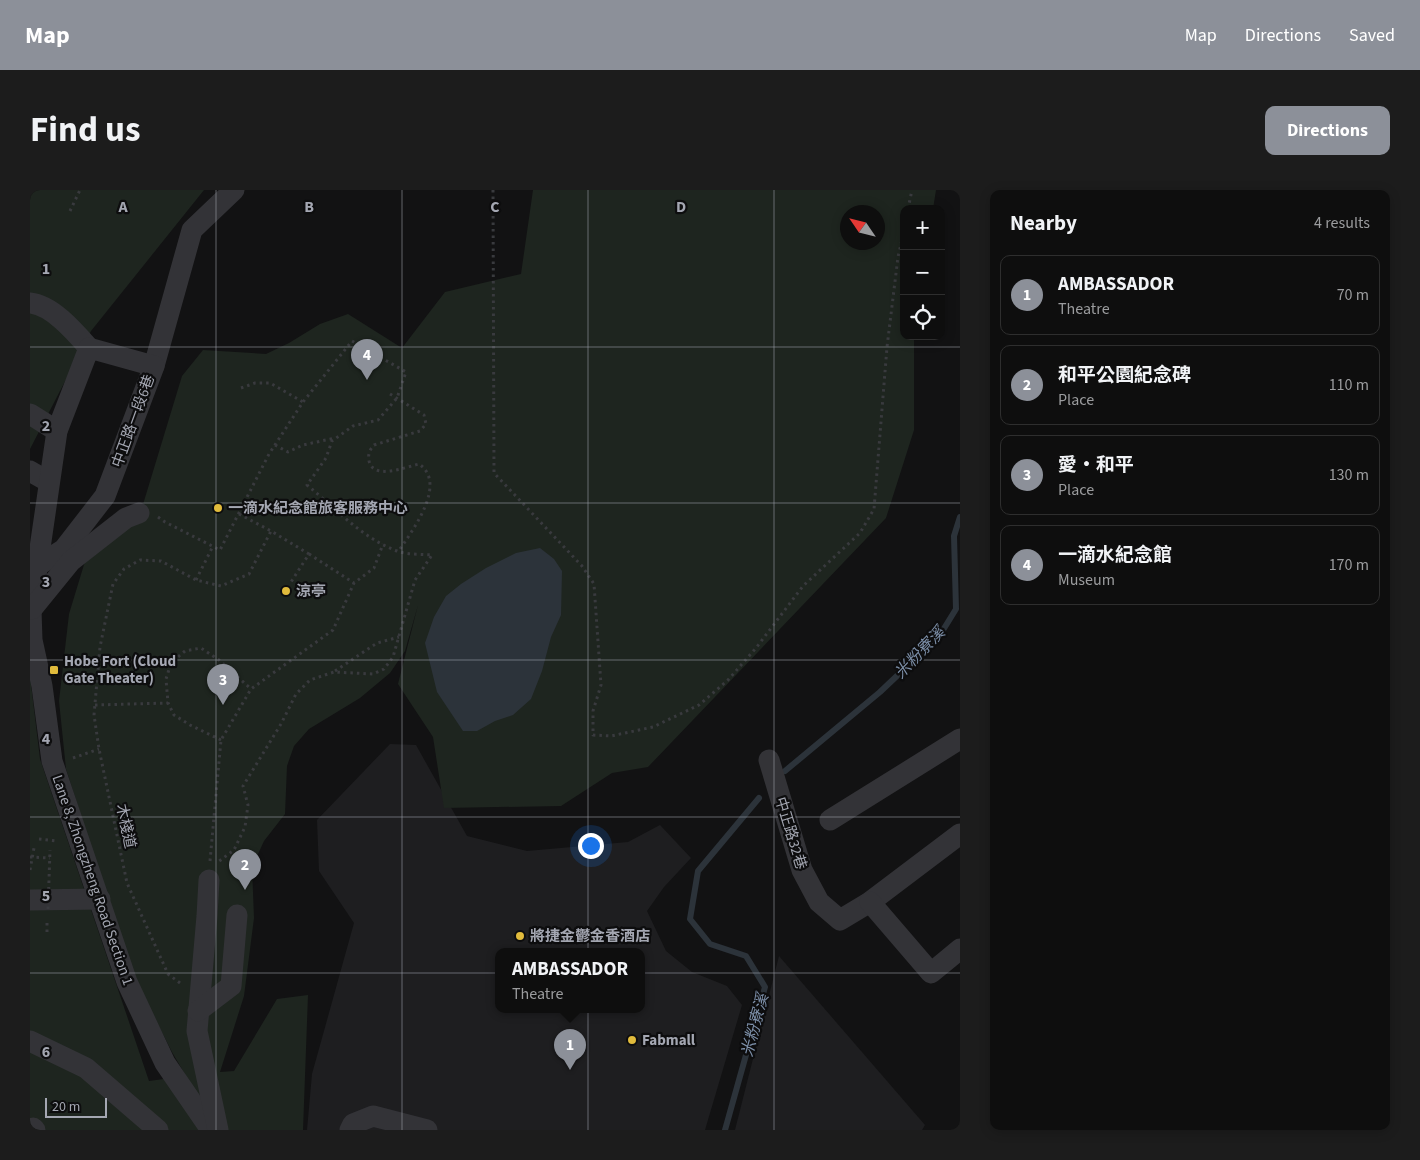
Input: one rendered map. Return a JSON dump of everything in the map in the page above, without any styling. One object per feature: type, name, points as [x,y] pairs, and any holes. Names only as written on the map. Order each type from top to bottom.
[{"type":"street","points":[[154,366],[192,230],[234,190]]},
{"type":"street","points":[[30,303],[40,304],[66,323],[89,348],[57,431],[31,610]]},
{"type":"street","name":"中正路一段6巷","points":[[39,565],[64,549],[105,496],[154,366],[89,348]]},
{"type":"street","points":[[30,414],[57,431]]},
{"type":"street","points":[[30,471],[49,482]]},
{"type":"street","points":[[31,610],[71,561],[126,518],[139,513]]},
{"type":"street","name":"Lane 8, Zhongzheng Road Section 1","points":[[31,610],[32,640],[42,686],[53,765],[127,982],[165,1064],[212,1130]]},
{"type":"street","points":[[830,820],[960,739]]},
{"type":"street","name":"中正路32巷","points":[[769,760],[802,870],[819,902],[840,920],[870,902],[960,834]]},
{"type":"street","points":[[209,880],[197,1031],[218,1130]]},
{"type":"street","points":[[39,905],[100,899]]},
{"type":"street","points":[[870,902],[931,973],[960,949]]},
{"type":"street","points":[[199,1004],[231,986],[237,915]]},
{"type":"street","points":[[30,1041],[86,1068],[158,1130]]},
{"type":"street","points":[[350,1130],[353,1124],[372,1116],[427,1130]]},
{"type":"street","points":[[30,1129],[33,1128],[35,1130]]},
{"type":"path","points":[[70,211],[80,190]]},
{"type":"path","points":[[493,190],[494,473],[582,566],[594,584],[601,685],[593,711],[593,735],[612,736],[653,727],[699,705],[728,680],[756,648],[803,586],[860,533],[874,509],[887,347],[900,248]]},
{"type":"path","points":[[909,205],[912,190]]},
{"type":"path","points":[[139,513],[146,508],[165,522],[220,550],[275,445],[303,402],[352,341],[406,372],[397,398],[378,420],[354,426],[332,441],[326,458],[307,485],[357,529],[383,544],[398,552],[432,555],[415,580],[393,658],[384,669],[373,674],[334,672]]},
{"type":"path","points":[[241,388],[255,383],[270,383],[303,402]]},
{"type":"path","points":[[390,394],[424,415],[425,426],[420,431],[374,445],[369,453],[370,462],[374,468],[384,472],[419,464],[426,469],[430,478],[426,504],[421,516],[398,552]]},
{"type":"path","points":[[275,445],[288,452],[303,445],[338,437]]},
{"type":"path","points":[[239,514],[271,531],[354,583]]},
{"type":"path","points":[[213,546],[196,580],[221,586],[248,574],[271,531]]},
{"type":"path","points":[[383,544],[374,568],[354,583],[333,630],[251,688],[221,740],[210,868],[234,850],[244,827],[248,805],[243,786],[276,732],[296,694],[310,680],[334,672],[376,643],[399,637]]},
{"type":"path","points":[[292,582],[309,554]]},
{"type":"path","name":"木棧道","points":[[196,580],[161,561],[140,560],[124,569],[113,584],[100,647],[94,715],[98,749],[127,883],[136,907],[168,974],[199,1004]]},
{"type":"path","points":[[221,740],[174,715],[168,703],[166,679],[171,663],[185,651],[201,648],[219,660],[251,688]]},
{"type":"path","points":[[95,705],[168,703]]},
{"type":"path","points":[[53,765],[98,749]]},
{"type":"path","points":[[30,870],[34,848]]},
{"type":"path","points":[[39,905],[50,858],[50,850]]},
{"type":"path","points":[[30,857],[50,858]]},
{"type":"shaded area","points":[[30,190],[204,190],[91,331],[30,449]]},
{"type":"shaded area","points":[[533,190],[936,190],[934,205],[900,205],[900,340],[914,340],[914,430],[886,518],[648,767],[612,773],[561,806],[444,808],[433,737],[398,684],[418,605],[405,651],[390,673],[360,698],[309,729],[294,746],[287,766],[285,814],[264,841],[252,867],[254,918],[244,996],[220,1072],[234,1071],[277,999],[308,995],[303,1130],[30,1130],[30,676],[40,759],[149,1081],[186,1076],[138,985],[66,769],[59,701],[69,614],[86,558],[141,511],[182,376],[203,350],[266,354],[289,343],[320,324],[348,314],[402,348],[445,292],[521,274]]},
{"type":"shaded area","points":[[540,548],[554,559],[562,571],[561,615],[551,637],[542,671],[531,699],[513,715],[495,721],[477,731],[463,731],[437,692],[425,643],[434,617],[446,596],[461,584],[486,568],[516,553]]},
{"type":"shaded area","points":[[390,744],[416,745],[467,836],[527,851],[628,842],[660,825],[691,858],[664,887],[647,911],[666,951],[692,972],[727,986],[742,1005],[705,1130],[307,1130],[312,1074],[354,923],[319,871],[317,820]]},
{"type":"shaded area","points":[[779,956],[925,1125],[922,1130],[735,1130]]},
{"type":"waterway","name":"米粉寮溪","points":[[785,771],[880,692],[940,635],[956,609],[954,536],[960,517]]},
{"type":"waterway","name":"米粉寮溪","points":[[725,1130],[765,987],[746,956],[710,944],[690,919],[698,871],[759,798]]},
{"type":"place","name":"一滴水紀念館","points":[[367,380]]},
{"type":"place","name":"一滴水紀念館旅客服務中心","points":[[218,508]]},
{"type":"place","name":"涼亭","points":[[286,591]]},
{"type":"place","name":"Hobe Fort (Cloud Gate Theater)","points":[[54,670]]},
{"type":"place","name":"愛‧和平","points":[[223,705]]},
{"type":"place","name":"和平公園紀念碑","points":[[245,890]]},
{"type":"place","name":"將捷金鬱金香酒店","points":[[520,936]]},
{"type":"place","name":"Fabmall","points":[[632,1040]]},
{"type":"place","name":"AMBASSADOR","points":[[570,1070]]}]
